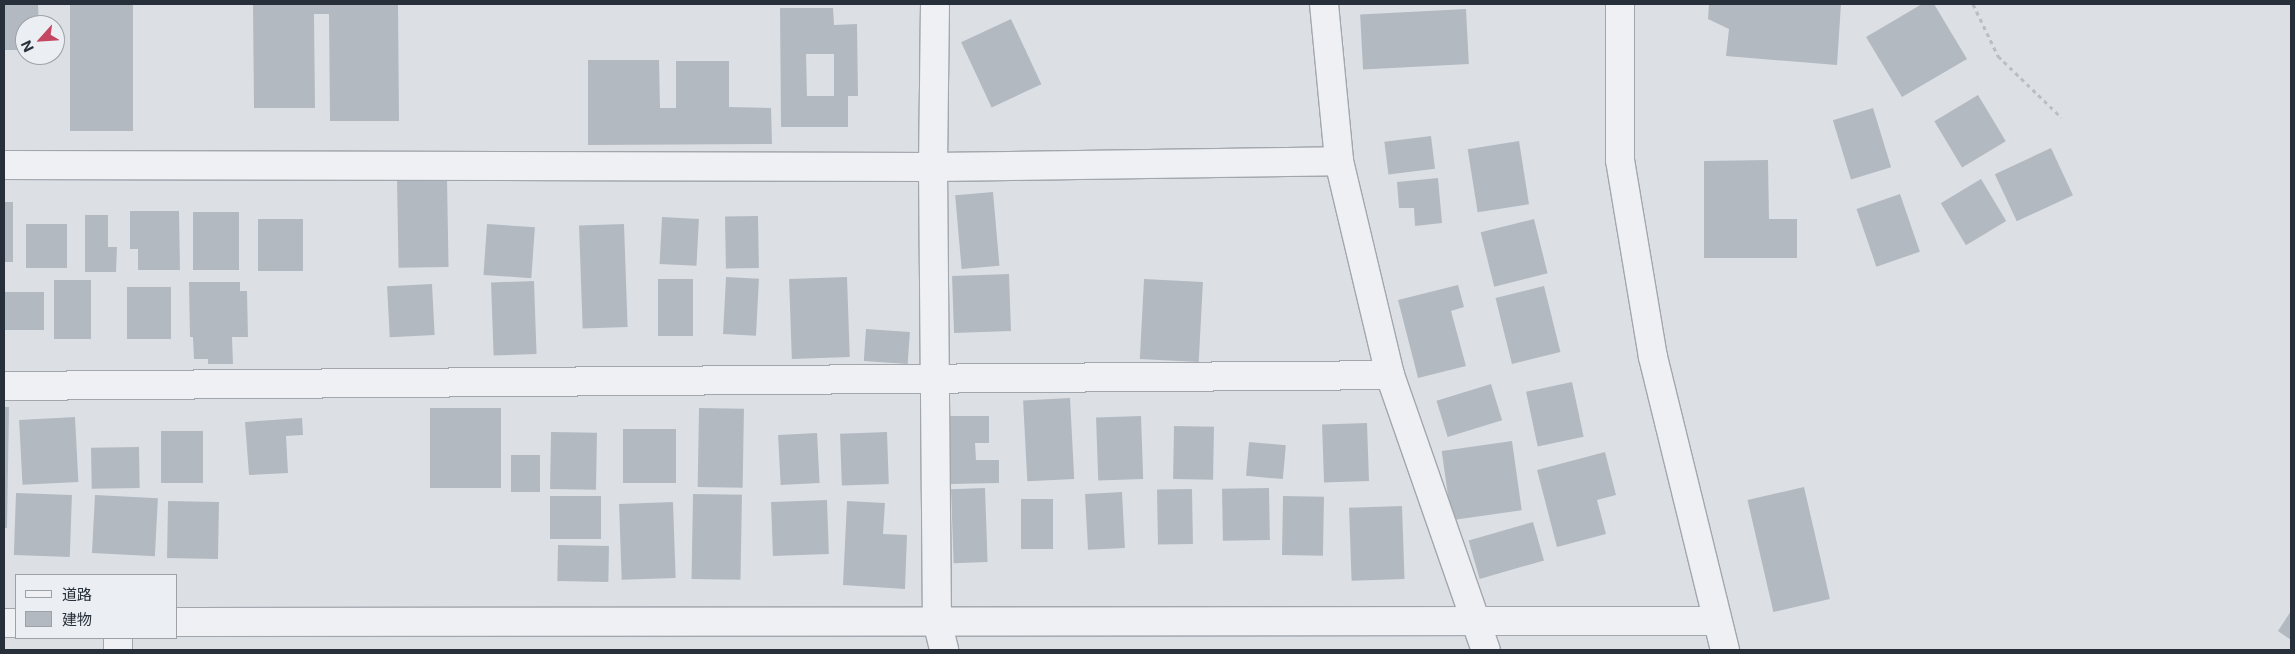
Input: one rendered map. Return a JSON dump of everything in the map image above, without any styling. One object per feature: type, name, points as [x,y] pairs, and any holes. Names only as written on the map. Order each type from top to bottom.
[{"type":"street","points":[[935,4],[933,167],[937,621],[944,650]]},
{"type":"street","points":[[1324,4],[1339,162],[1390,375],[1486,650]]},
{"type":"street","points":[[1620,4],[1620,160],[1653,357],[1717,622],[1726,650]]},
{"type":"street","points":[[4,165],[933,167],[1339,162]]},
{"type":"street","points":[[4,386],[1390,375]]},
{"type":"street","points":[[178,622],[1717,622]]},
{"type":"path","points":[[1973,4],[1998,56],[2061,117]]},
{"type":"building","points":[[4,4],[38,4],[39,15],[15,15],[15,50],[4,50]]},
{"type":"building","points":[[70,4],[133,4],[133,131],[70,131]]},
{"type":"building","points":[[253,4],[398,4],[399,121],[330,121],[329,14],[314,14],[315,108],[254,108]]},
{"type":"building","points":[[1709,4],[1841,4],[1837,65],[1726,56],[1729,29],[1708,19]]},
{"type":"building","points":[[1922,4],[1934,4],[1967,59],[1902,97],[1866,37]]},
{"type":"building","points":[[780,8],[833,8],[834,25],[857,24],[858,96],[848,96],[848,127],[781,127]],"holes":[[[806,54],[834,54],[834,96],[807,96]]]},
{"type":"building","points":[[1466,9],[1469,64],[1363,69],[1360,15]]},
{"type":"building","points":[[1011,19],[1041,84],[992,107],[961,42]]},
{"type":"building","points":[[588,60],[659,60],[660,108],[676,108],[676,61],[729,61],[729,107],[771,108],[772,144],[588,145]]},
{"type":"building","points":[[1978,95],[2006,141],[1962,168],[1934,121]]},
{"type":"building","points":[[1873,108],[1891,167],[1851,180],[1833,120]]},
{"type":"building","points":[[1431,136],[1435,169],[1388,174],[1384,142]]},
{"type":"building","points":[[1519,141],[1529,204],[1478,212],[1468,149]]},
{"type":"building","points":[[2051,148],[2073,195],[2017,221],[1995,174]]},
{"type":"building","points":[[1768,160],[1769,219],[1797,219],[1797,258],[1704,258],[1704,161]]},
{"type":"building","points":[[447,178],[449,267],[399,268],[397,179]]},
{"type":"building","points":[[1438,178],[1442,223],[1415,226],[1414,208],[1399,208],[1397,182]]},
{"type":"building","points":[[1981,179],[2006,221],[1966,245],[1941,203]]},
{"type":"building","points":[[993,192],[999,266],[962,269],[955,195]]},
{"type":"building","points":[[1900,194],[1920,252],[1876,267],[1857,209]]},
{"type":"building","points":[[4,202],[13,202],[13,262],[4,262]]},
{"type":"building","points":[[130,211],[179,211],[180,270],[138,270],[138,249],[130,249]]},
{"type":"building","points":[[193,212],[239,212],[239,270],[193,270]]},
{"type":"building","points":[[85,215],[108,215],[108,247],[117,247],[116,272],[85,272]]},
{"type":"building","points":[[758,216],[759,268],[726,269],[725,217]]},
{"type":"building","points":[[662,217],[699,219],[696,266],[660,264]]},
{"type":"building","points":[[258,219],[303,219],[303,271],[258,271]]},
{"type":"building","points":[[1534,219],[1548,273],[1494,287],[1481,232]]},
{"type":"building","points":[[26,224],[67,224],[67,268],[26,268]]},
{"type":"building","points":[[487,224],[535,227],[531,278],[483,275]]},
{"type":"building","points":[[624,224],[628,327],[583,329],[579,226]]},
{"type":"building","points":[[1009,274],[1011,331],[954,333],[952,276]]},
{"type":"building","points":[[726,277],[759,279],[756,336],[723,334]]},
{"type":"building","points":[[847,277],[850,357],[792,359],[789,279]]},
{"type":"building","points":[[658,279],[693,279],[693,336],[658,336]]},
{"type":"building","points":[[1144,279],[1203,282],[1199,362],[1140,359]]},
{"type":"building","points":[[54,280],[91,280],[91,339],[54,339]]},
{"type":"building","points":[[534,281],[537,354],[494,355],[491,283]]},
{"type":"building","points":[[189,282],[240,282],[240,291],[247,291],[248,337],[232,337],[233,364],[208,364],[208,359],[194,359],[193,337],[190,337]]},
{"type":"building","points":[[432,284],[435,335],[390,337],[387,286]]},
{"type":"building","points":[[1458,285],[1464,307],[1451,311],[1466,366],[1418,378],[1398,300]]},
{"type":"building","points":[[1544,286],[1560,352],[1512,364],[1495,298]]},
{"type":"building","points":[[127,287],[171,287],[171,339],[127,339]]},
{"type":"building","points":[[4,292],[44,292],[44,330],[4,330]]},
{"type":"building","points":[[866,329],[910,332],[908,364],[864,361]]},
{"type":"building","points":[[1572,382],[1584,437],[1538,447],[1526,392]]},
{"type":"building","points":[[1491,384],[1502,420],[1448,437],[1436,401]]},
{"type":"building","points":[[1070,398],[1074,479],[1027,481],[1023,400]]},
{"type":"building","points":[[4,407],[9,407],[7,528],[4,528]]},
{"type":"building","points":[[430,408],[501,408],[501,488],[430,488]]},
{"type":"building","points":[[699,408],[744,409],[743,488],[698,487]]},
{"type":"building","points":[[950,416],[989,416],[989,443],[975,443],[976,460],[999,460],[999,483],[951,484]]},
{"type":"building","points":[[1141,416],[1143,479],[1098,481],[1096,418]]},
{"type":"building","points":[[75,417],[78,482],[22,485],[19,420]]},
{"type":"building","points":[[302,418],[303,435],[286,436],[288,473],[249,475],[245,422]]},
{"type":"building","points":[[1367,423],[1369,481],[1324,483],[1322,425]]},
{"type":"building","points":[[1174,426],[1214,427],[1213,480],[1173,479]]},
{"type":"building","points":[[623,429],[676,429],[676,483],[623,483]]},
{"type":"building","points":[[161,431],[203,431],[203,483],[161,483]]},
{"type":"building","points":[[551,432],[597,433],[596,490],[550,489]]},
{"type":"building","points":[[887,432],[889,484],[842,486],[840,434]]},
{"type":"building","points":[[817,433],[820,483],[781,485],[778,435]]},
{"type":"building","points":[[1512,441],[1522,510],[1451,520],[1442,451]]},
{"type":"building","points":[[1249,442],[1286,445],[1283,479],[1246,476]]},
{"type":"building","points":[[139,447],[140,488],[92,489],[91,448]]},
{"type":"building","points":[[1605,452],[1616,495],[1597,500],[1606,534],[1557,547],[1537,470]]},
{"type":"building","points":[[511,455],[540,455],[540,492],[511,492]]},
{"type":"building","points":[[1804,487],[1830,599],[1773,612],[1747,500]]},
{"type":"building","points":[[985,488],[988,562],[954,563],[951,489]]},
{"type":"building","points":[[1269,488],[1270,540],[1223,541],[1222,489]]},
{"type":"building","points":[[1192,489],[1193,544],[1158,545],[1157,490]]},
{"type":"building","points":[[1122,492],[1125,548],[1088,550],[1085,494]]},
{"type":"building","points":[[16,493],[72,495],[70,557],[14,555]]},
{"type":"building","points":[[693,494],[742,495],[741,580],[692,579]]},
{"type":"building","points":[[95,495],[158,498],[155,556],[92,553]]},
{"type":"building","points":[[550,496],[601,496],[601,539],[550,539]]},
{"type":"building","points":[[1283,496],[1324,497],[1323,556],[1282,555]]},
{"type":"building","points":[[1021,499],[1053,499],[1053,549],[1021,549]]},
{"type":"building","points":[[827,500],[829,554],[773,556],[771,502]]},
{"type":"building","points":[[168,501],[219,502],[218,559],[167,558]]},
{"type":"building","points":[[847,501],[885,503],[883,534],[907,535],[905,589],[843,585]]},
{"type":"building","points":[[673,502],[676,578],[622,580],[619,504]]},
{"type":"building","points":[[1402,506],[1405,579],[1352,581],[1349,508]]},
{"type":"building","points":[[1533,522],[1544,560],[1480,579],[1469,540]]},
{"type":"building","points":[[558,545],[609,546],[608,582],[557,581]]},
{"type":"building","points":[[2291,611],[2291,640],[2278,631]]}]
